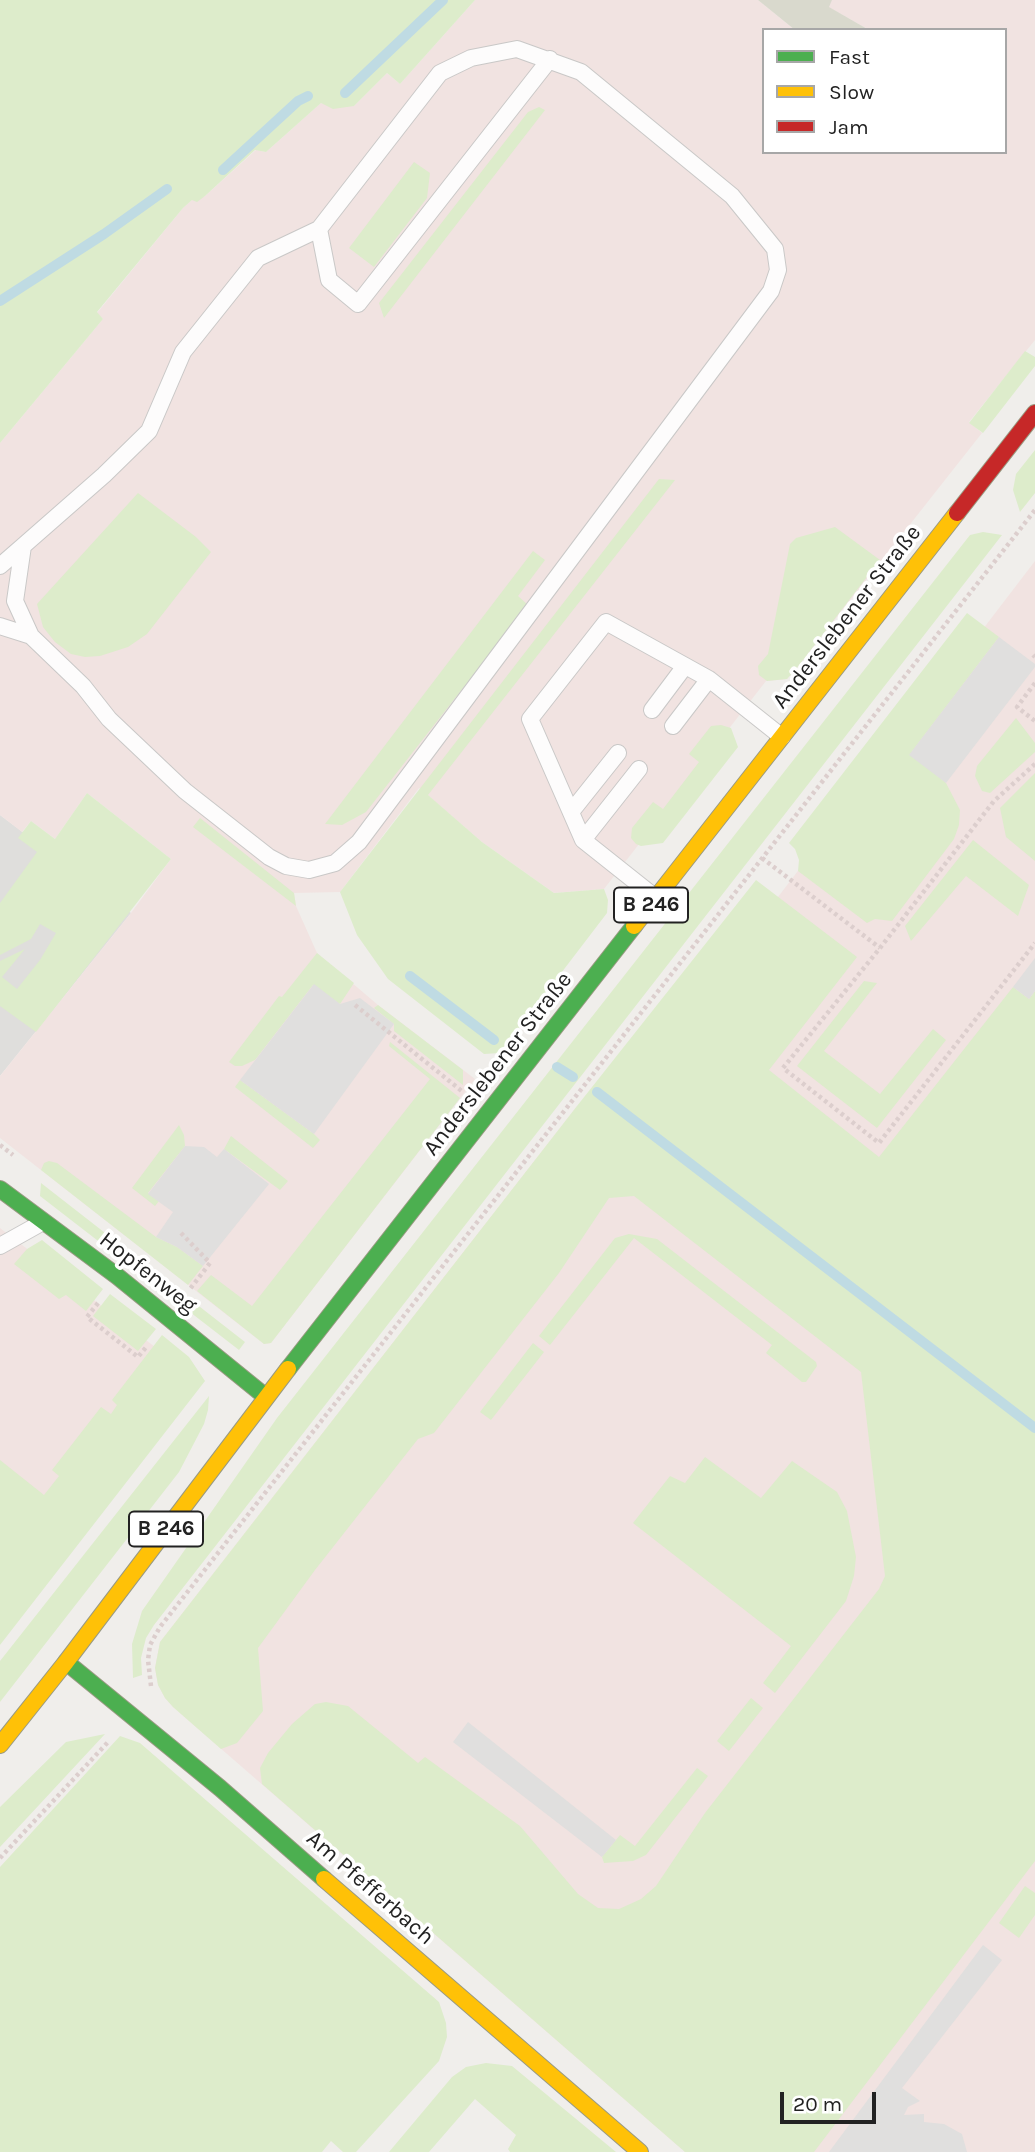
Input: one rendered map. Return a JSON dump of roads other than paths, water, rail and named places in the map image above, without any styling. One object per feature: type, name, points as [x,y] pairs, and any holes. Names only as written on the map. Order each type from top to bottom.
[{"type":"main road","name":"Anderslebener Straße","points":[[0,1745],[266,1397],[1035,413]]},
{"type":"main road","name":"Hopfenweg","points":[[0,1189],[117,1276],[266,1397]]},
{"type":"main road","name":"Am Pfefferbach","points":[[66,1662],[220,1788],[640,2152]]},
{"type":"lane","points":[[0,566],[104,475],[149,431],[183,352],[258,258],[319,229],[440,72],[471,58],[517,49],[581,72],[732,196],[775,249],[778,270],[771,291],[359,842],[335,863],[309,870],[286,866],[268,857],[185,791],[109,719],[83,686],[31,636],[15,601],[23,546]]},
{"type":"lane","points":[[319,229],[329,280],[358,304],[550,59]]},
{"type":"lane","points":[[656,898],[583,840],[530,719],[606,622],[709,679],[782,737]]},
{"type":"lane","points":[[0,626],[31,636]]},
{"type":"lane","points":[[652,710],[685,666]]},
{"type":"lane","points":[[673,726],[709,679]]},
{"type":"lane","points":[[571,812],[618,753]]},
{"type":"lane","points":[[583,840],[639,769]]},
{"type":"lane","points":[[0,1246],[43,1222]]},
{"type":"waterway","points":[[345,93],[443,0]]},
{"type":"waterway","points":[[223,170],[298,101],[308,96]]},
{"type":"waterway","points":[[0,301],[104,234],[167,189]]},
{"type":"waterway","points":[[410,976],[494,1040]]},
{"type":"waterway","points":[[557,1067],[573,1077]]},
{"type":"waterway","points":[[597,1092],[1035,1428]]}]
